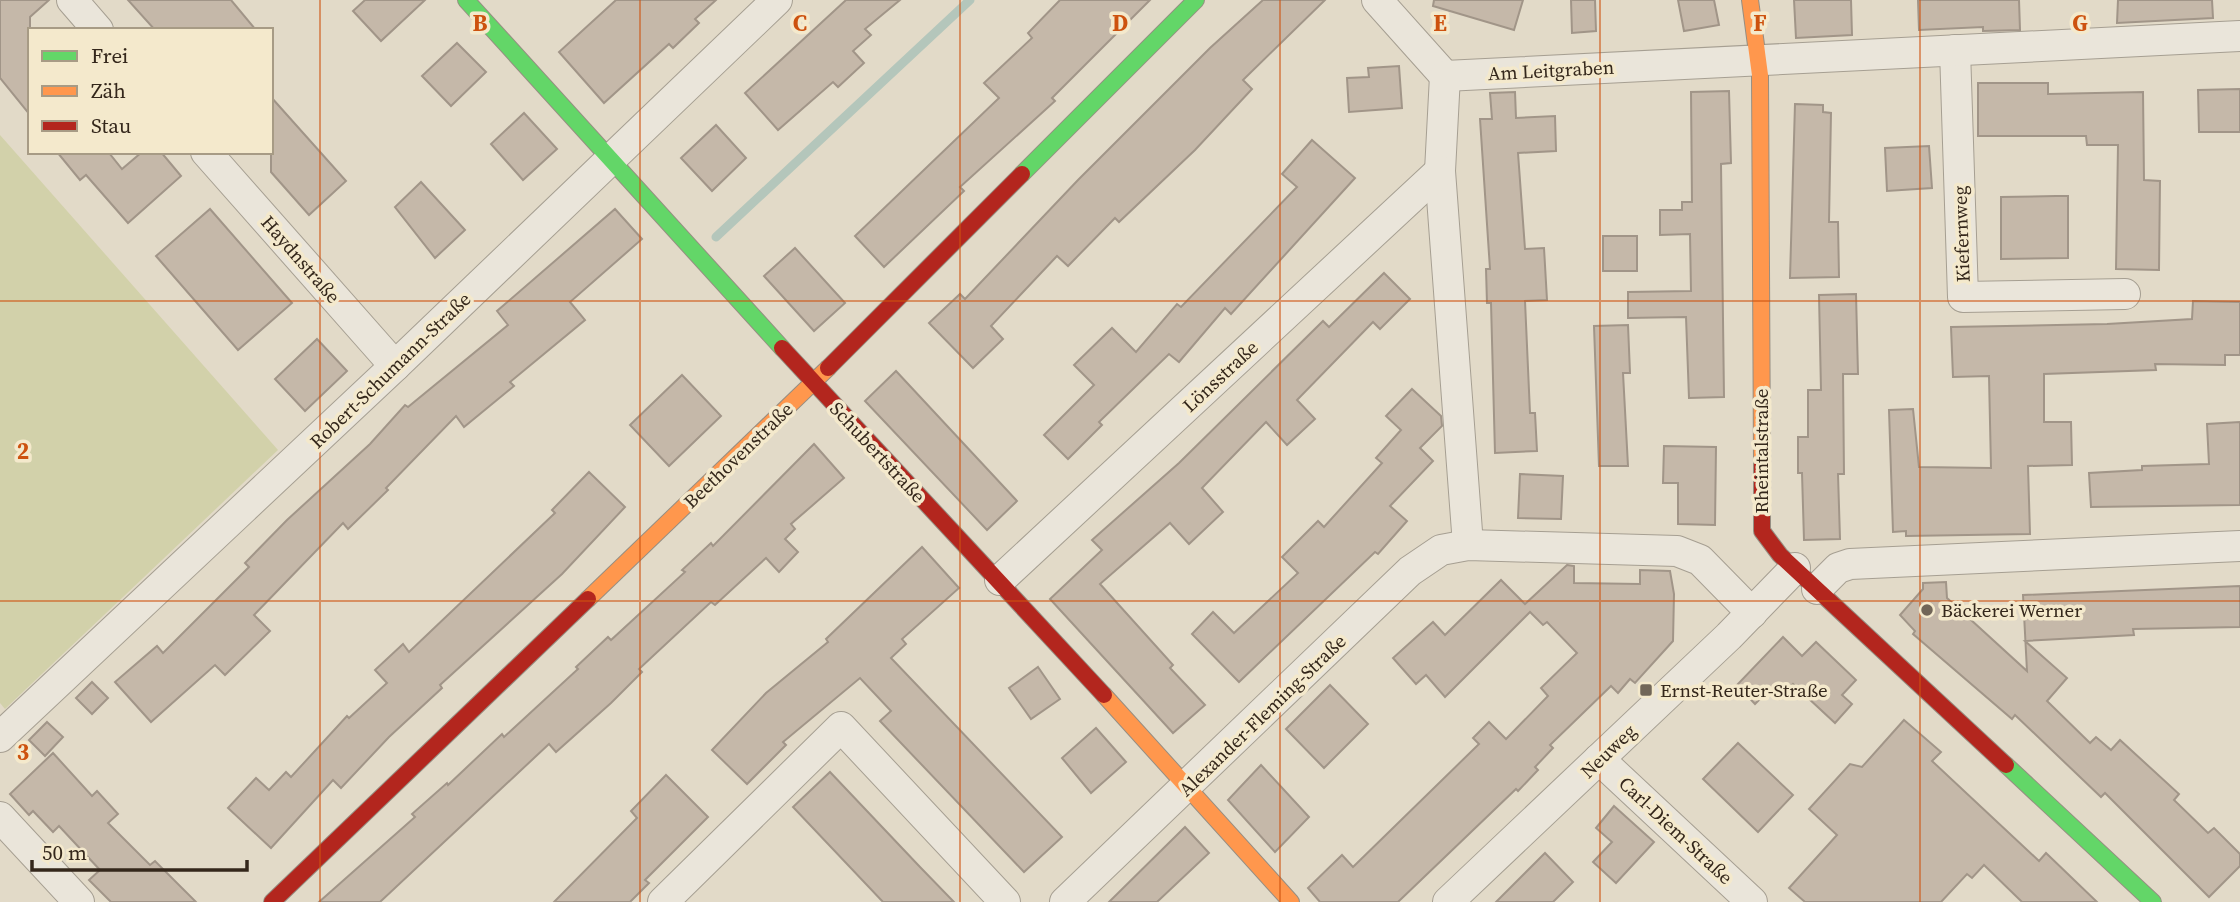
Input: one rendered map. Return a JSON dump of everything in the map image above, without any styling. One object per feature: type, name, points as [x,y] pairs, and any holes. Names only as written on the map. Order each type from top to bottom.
[{"type":"street","points":[[72,0],[96,28]]},
{"type":"street","name":"Schubertstraße","points":[[466,0],[813,383],[1000,580],[1291,902]]},
{"type":"street","name":"Robert-Schumann-Straße","points":[[0,737],[395,366],[778,0]]},
{"type":"street","name":"Beethovenstraße","points":[[272,902],[813,383],[1196,0]]},
{"type":"street","points":[[1377,0],[1444,76],[1440,171],[1468,545]]},
{"type":"street","name":"Rheintalstraße","points":[[1749,0],[1759,61],[1762,531],[1768,541],[1817,589],[2154,902]]},
{"type":"street","points":[[1759,61],[2240,36]]},
{"type":"street","name":"Kiefernweg","points":[[1955,50],[1963,297],[2125,294]]},
{"type":"street","name":"Am Leitgraben","points":[[1444,76],[1759,61]]},
{"type":"street","name":"Haydnstraße","points":[[208,154],[395,366]]},
{"type":"street","name":"Lönsstraße","points":[[1000,580],[1440,171]]},
{"type":"street","name":"Alexander-Fleming-Straße","points":[[1065,902],[1410,571],[1441,550],[1468,545],[1677,551],[1691,554],[1752,613]]},
{"type":"street","points":[[1817,589],[1838,568],[1850,564],[2240,546]]},
{"type":"street","name":"Neuweg","points":[[1448,902],[1752,613],[1795,568]]},
{"type":"street","points":[[663,902],[841,727],[1005,902]]},
{"type":"street","name":"Carl-Diem-Straße","points":[[1599,759],[1752,902]]},
{"type":"street","points":[[0,817],[79,902]]},
{"type":"green space","points":[[0,135],[278,450],[5,709],[0,703]]},
{"type":"building","points":[[0,0],[49,0],[30,17],[28,113],[0,78]]},
{"type":"building","points":[[128,0],[231,0],[254,28],[153,28]]},
{"type":"building","points":[[365,0],[425,0],[381,41],[353,11]]},
{"type":"building","points":[[616,0],[716,0],[695,19],[699,23],[673,48],[669,44],[604,103],[559,52]]},
{"type":"building","points":[[846,0],[900,0],[865,29],[871,35],[853,51],[864,63],[838,87],[833,82],[778,130],[745,93]]},
{"type":"building","points":[[1060,0],[1150,0],[1052,98],[1055,101],[960,187],[964,191],[884,267],[855,236],[999,98],[984,83],[1032,38],[1028,33]]},
{"type":"building","points":[[1263,0],[1325,0],[1243,80],[1252,89],[1195,150],[1119,222],[1115,218],[1068,266],[1057,256],[991,326],[1003,339],[973,368],[929,323],[960,294],[965,299],[1078,180],[1210,48]]},
{"type":"building","points":[[1434,0],[1523,0],[1514,30],[1433,6]]},
{"type":"building","points":[[1571,0],[1595,0],[1596,31],[1572,33]]},
{"type":"building","points":[[1678,0],[1714,0],[1719,25],[1684,31]]},
{"type":"building","points":[[1794,0],[1851,0],[1852,35],[1796,38]]},
{"type":"building","points":[[1918,0],[2019,0],[2020,30],[1983,31],[1983,27],[1919,30]]},
{"type":"building","points":[[2118,0],[2212,0],[2213,18],[2117,23]]},
{"type":"building","points":[[457,43],[486,72],[451,106],[422,76]]},
{"type":"building","points":[[1399,66],[1402,108],[1349,112],[1347,78],[1369,77],[1368,68]]},
{"type":"building","points":[[1978,83],[2048,83],[2048,94],[2143,92],[2144,180],[2160,181],[2159,270],[2116,269],[2118,145],[2087,145],[2086,136],[1978,136]]},
{"type":"building","points":[[2240,89],[2240,132],[2199,132],[2198,90]]},
{"type":"building","points":[[1729,91],[1731,163],[1721,164],[1724,397],[1689,398],[1686,317],[1628,318],[1628,292],[1691,291],[1690,234],[1660,235],[1660,210],[1682,210],[1682,202],[1692,202],[1691,92]]},
{"type":"building","points":[[1515,92],[1516,118],[1555,116],[1556,151],[1518,153],[1525,249],[1544,248],[1547,300],[1525,301],[1530,413],[1535,413],[1537,451],[1495,453],[1491,303],[1487,303],[1486,269],[1490,269],[1480,119],[1492,119],[1490,93]]},
{"type":"building","points":[[273,99],[346,181],[309,215],[271,172]]},
{"type":"building","points":[[1795,104],[1823,105],[1823,112],[1831,113],[1829,222],[1838,222],[1839,277],[1790,278]]},
{"type":"building","points":[[524,113],[557,149],[523,180],[491,144]]},
{"type":"building","points":[[716,125],[746,158],[712,191],[681,158]]},
{"type":"building","points":[[1312,140],[1355,178],[1231,314],[1225,308],[1179,362],[1169,354],[1099,422],[1102,425],[1068,459],[1044,435],[1094,385],[1074,365],[1112,328],[1136,352],[1177,304],[1181,307],[1297,187],[1282,174]]},
{"type":"building","points":[[1929,146],[1932,188],[1887,191],[1885,148]]},
{"type":"building","points":[[59,154],[110,154],[122,169],[140,154],[163,154],[181,176],[128,223],[86,175],[80,180]]},
{"type":"building","points":[[421,182],[465,230],[435,258],[395,207]]},
{"type":"building","points":[[2068,196],[2068,258],[2001,259],[2001,197]]},
{"type":"building","points":[[210,209],[292,303],[238,350],[156,256]]},
{"type":"building","points":[[615,209],[642,239],[570,302],[585,320],[510,382],[514,386],[464,427],[456,416],[386,488],[388,490],[348,529],[343,523],[254,615],[270,631],[225,675],[215,665],[151,722],[115,682],[157,646],[163,653],[249,567],[245,563],[287,520],[370,444],[405,405],[408,407],[508,325],[497,311]]},
{"type":"building","points":[[1603,236],[1637,236],[1637,271],[1603,271]]},
{"type":"building","points":[[795,248],[845,303],[814,331],[764,276]]},
{"type":"building","points":[[1384,273],[1410,299],[1380,329],[1373,322],[1297,400],[1315,419],[1287,445],[1266,422],[1202,488],[1223,512],[1189,544],[1170,523],[1100,584],[1173,665],[1170,668],[1205,705],[1173,733],[1050,599],[1102,550],[1092,540],[1179,463],[1323,321],[1329,327]]},
{"type":"building","points":[[1856,294],[1858,374],[1843,374],[1844,474],[1838,474],[1840,539],[1804,540],[1798,437],[1808,437],[1808,390],[1821,390],[1819,295]]},
{"type":"building","points":[[2193,301],[2240,302],[2240,355],[2225,355],[2225,365],[2155,364],[2156,370],[2044,374],[2044,422],[2071,422],[2072,465],[2028,466],[2030,534],[1906,536],[1906,531],[1893,532],[1889,410],[1913,409],[1919,467],[1991,468],[1989,376],[1953,377],[1951,327],[2107,324],[2192,319]]},
{"type":"building","points":[[1628,325],[1630,373],[1623,373],[1628,466],[1599,466],[1594,326]]},
{"type":"building","points":[[317,339],[347,371],[305,411],[275,379]]},
{"type":"building","points":[[896,371],[1017,501],[987,530],[865,401]]},
{"type":"building","points":[[682,375],[721,416],[669,466],[630,425]]},
{"type":"building","points":[[1412,389],[1441,416],[1442,426],[1420,448],[1433,461],[1390,506],[1407,521],[1378,554],[1375,552],[1239,682],[1192,634],[1213,612],[1234,633],[1298,573],[1282,557],[1318,521],[1324,527],[1382,463],[1376,458],[1401,430],[1386,416]]},
{"type":"building","points":[[2240,422],[2240,505],[2091,507],[2089,473],[2142,470],[2142,466],[2209,464],[2207,424]]},
{"type":"building","points":[[814,444],[844,478],[791,524],[795,529],[785,539],[798,552],[779,572],[766,558],[715,605],[711,602],[639,669],[642,672],[611,703],[556,752],[549,744],[380,902],[319,902],[415,817],[412,814],[447,783],[448,785],[502,734],[504,737],[578,669],[576,667],[608,637],[611,640],[685,572],[682,570],[711,543],[713,546]]},
{"type":"building","points":[[1664,446],[1716,447],[1715,525],[1678,524],[1678,483],[1663,483]]},
{"type":"building","points":[[589,472],[625,507],[562,574],[440,685],[442,688],[389,737],[341,788],[333,780],[271,848],[228,808],[256,778],[269,790],[286,772],[291,777],[347,716],[349,718],[387,683],[375,670],[403,644],[409,652],[555,513],[552,510]]},
{"type":"building","points":[[1520,474],[1563,476],[1561,519],[1518,518]]},
{"type":"building","points":[[922,547],[959,588],[902,639],[906,644],[891,658],[1062,837],[1024,872],[880,721],[891,711],[860,678],[783,742],[786,745],[747,784],[712,750],[766,693],[828,642],[826,639]]},
{"type":"building","points":[[1567,565],[1574,566],[1574,583],[1640,584],[1640,570],[1670,571],[1674,594],[1673,641],[1635,683],[1630,679],[1618,693],[1611,686],[1550,745],[1553,748],[1535,767],[1538,770],[1518,791],[1516,789],[1398,902],[1320,902],[1308,888],[1342,855],[1353,867],[1479,744],[1473,738],[1489,722],[1506,739],[1548,696],[1541,688],[1577,653],[1547,622],[1543,625],[1530,612],[1445,697],[1426,675],[1416,684],[1393,658],[1433,622],[1445,635],[1501,580],[1525,604]]},
{"type":"building","points":[[1946,582],[1947,598],[2027,671],[2025,641],[2067,678],[2047,701],[2090,743],[2096,737],[2111,750],[2120,740],[2179,794],[2174,800],[2208,833],[2214,828],[2240,854],[2240,866],[2209,897],[2105,793],[2101,797],[2015,715],[2012,719],[1913,634],[1915,631],[1900,615],[1923,589],[1923,583]]},
{"type":"building","points":[[2240,586],[2240,627],[2133,629],[2134,635],[2025,641],[2023,595]]},
{"type":"building","points":[[1783,637],[1802,656],[1816,642],[1856,680],[1842,695],[1852,704],[1835,723],[1793,684],[1779,699],[1769,690],[1755,704],[1737,685]]},
{"type":"building","points":[[1038,667],[1060,699],[1031,719],[1009,688]]},
{"type":"building","points":[[92,682],[108,698],[92,714],[76,698]]},
{"type":"building","points":[[1330,685],[1368,724],[1324,768],[1286,729]]},
{"type":"building","points":[[1904,720],[1941,752],[1932,761],[2039,861],[2046,853],[2097,902],[2022,902],[1984,865],[1972,878],[1967,874],[1941,902],[1805,902],[1789,888],[1837,835],[1809,809],[1850,764],[1862,767]]},
{"type":"building","points":[[47,722],[63,737],[45,756],[29,740]]},
{"type":"building","points":[[1096,728],[1126,762],[1091,793],[1062,758]]},
{"type":"building","points":[[1738,743],[1793,795],[1758,832],[1703,779]]},
{"type":"building","points":[[53,753],[92,796],[97,791],[118,814],[108,823],[150,865],[155,861],[196,902],[111,902],[89,880],[100,870],[59,826],[53,832],[33,811],[29,815],[10,794]]},
{"type":"building","points":[[1261,765],[1309,817],[1275,852],[1228,800]]},
{"type":"building","points":[[830,772],[954,902],[883,902],[793,807]]},
{"type":"building","points":[[666,775],[708,817],[645,880],[649,883],[630,902],[554,902],[637,818],[631,811]]},
{"type":"building","points":[[1614,806],[1654,842],[1616,883],[1593,862],[1612,842],[1596,828]]},
{"type":"building","points":[[1185,827],[1209,853],[1157,902],[1109,902]]},
{"type":"building","points":[[1545,853],[1573,882],[1553,902],[1496,902]]},
{"type":"waterway","points":[[716,237],[970,0]]},
{"type":"traffic: fast","points":[[466,0],[782,348]]},
{"type":"traffic: fast","points":[[1022,174],[1196,0]]},
{"type":"traffic: fast","points":[[2006,765],[2153,902]]},
{"type":"traffic: slow","points":[[1750,0],[1760,75],[1762,461]]},
{"type":"traffic: slow","points":[[588,599],[828,368]]},
{"type":"traffic: slow","points":[[1104,695],[1291,902]]},
{"type":"traffic: jam","points":[[828,368],[1022,174]]},
{"type":"traffic: jam","points":[[782,348],[1104,695]]},
{"type":"traffic: jam","points":[[1762,461],[1762,531],[1780,555],[2006,765]]},
{"type":"traffic: jam","points":[[272,902],[588,599]]},
{"type":"place","name":"Bäckerei Werner","points":[[1927,610]]},
{"type":"place","name":"Ernst-Reuter-Straße","points":[[1646,690]]}]
